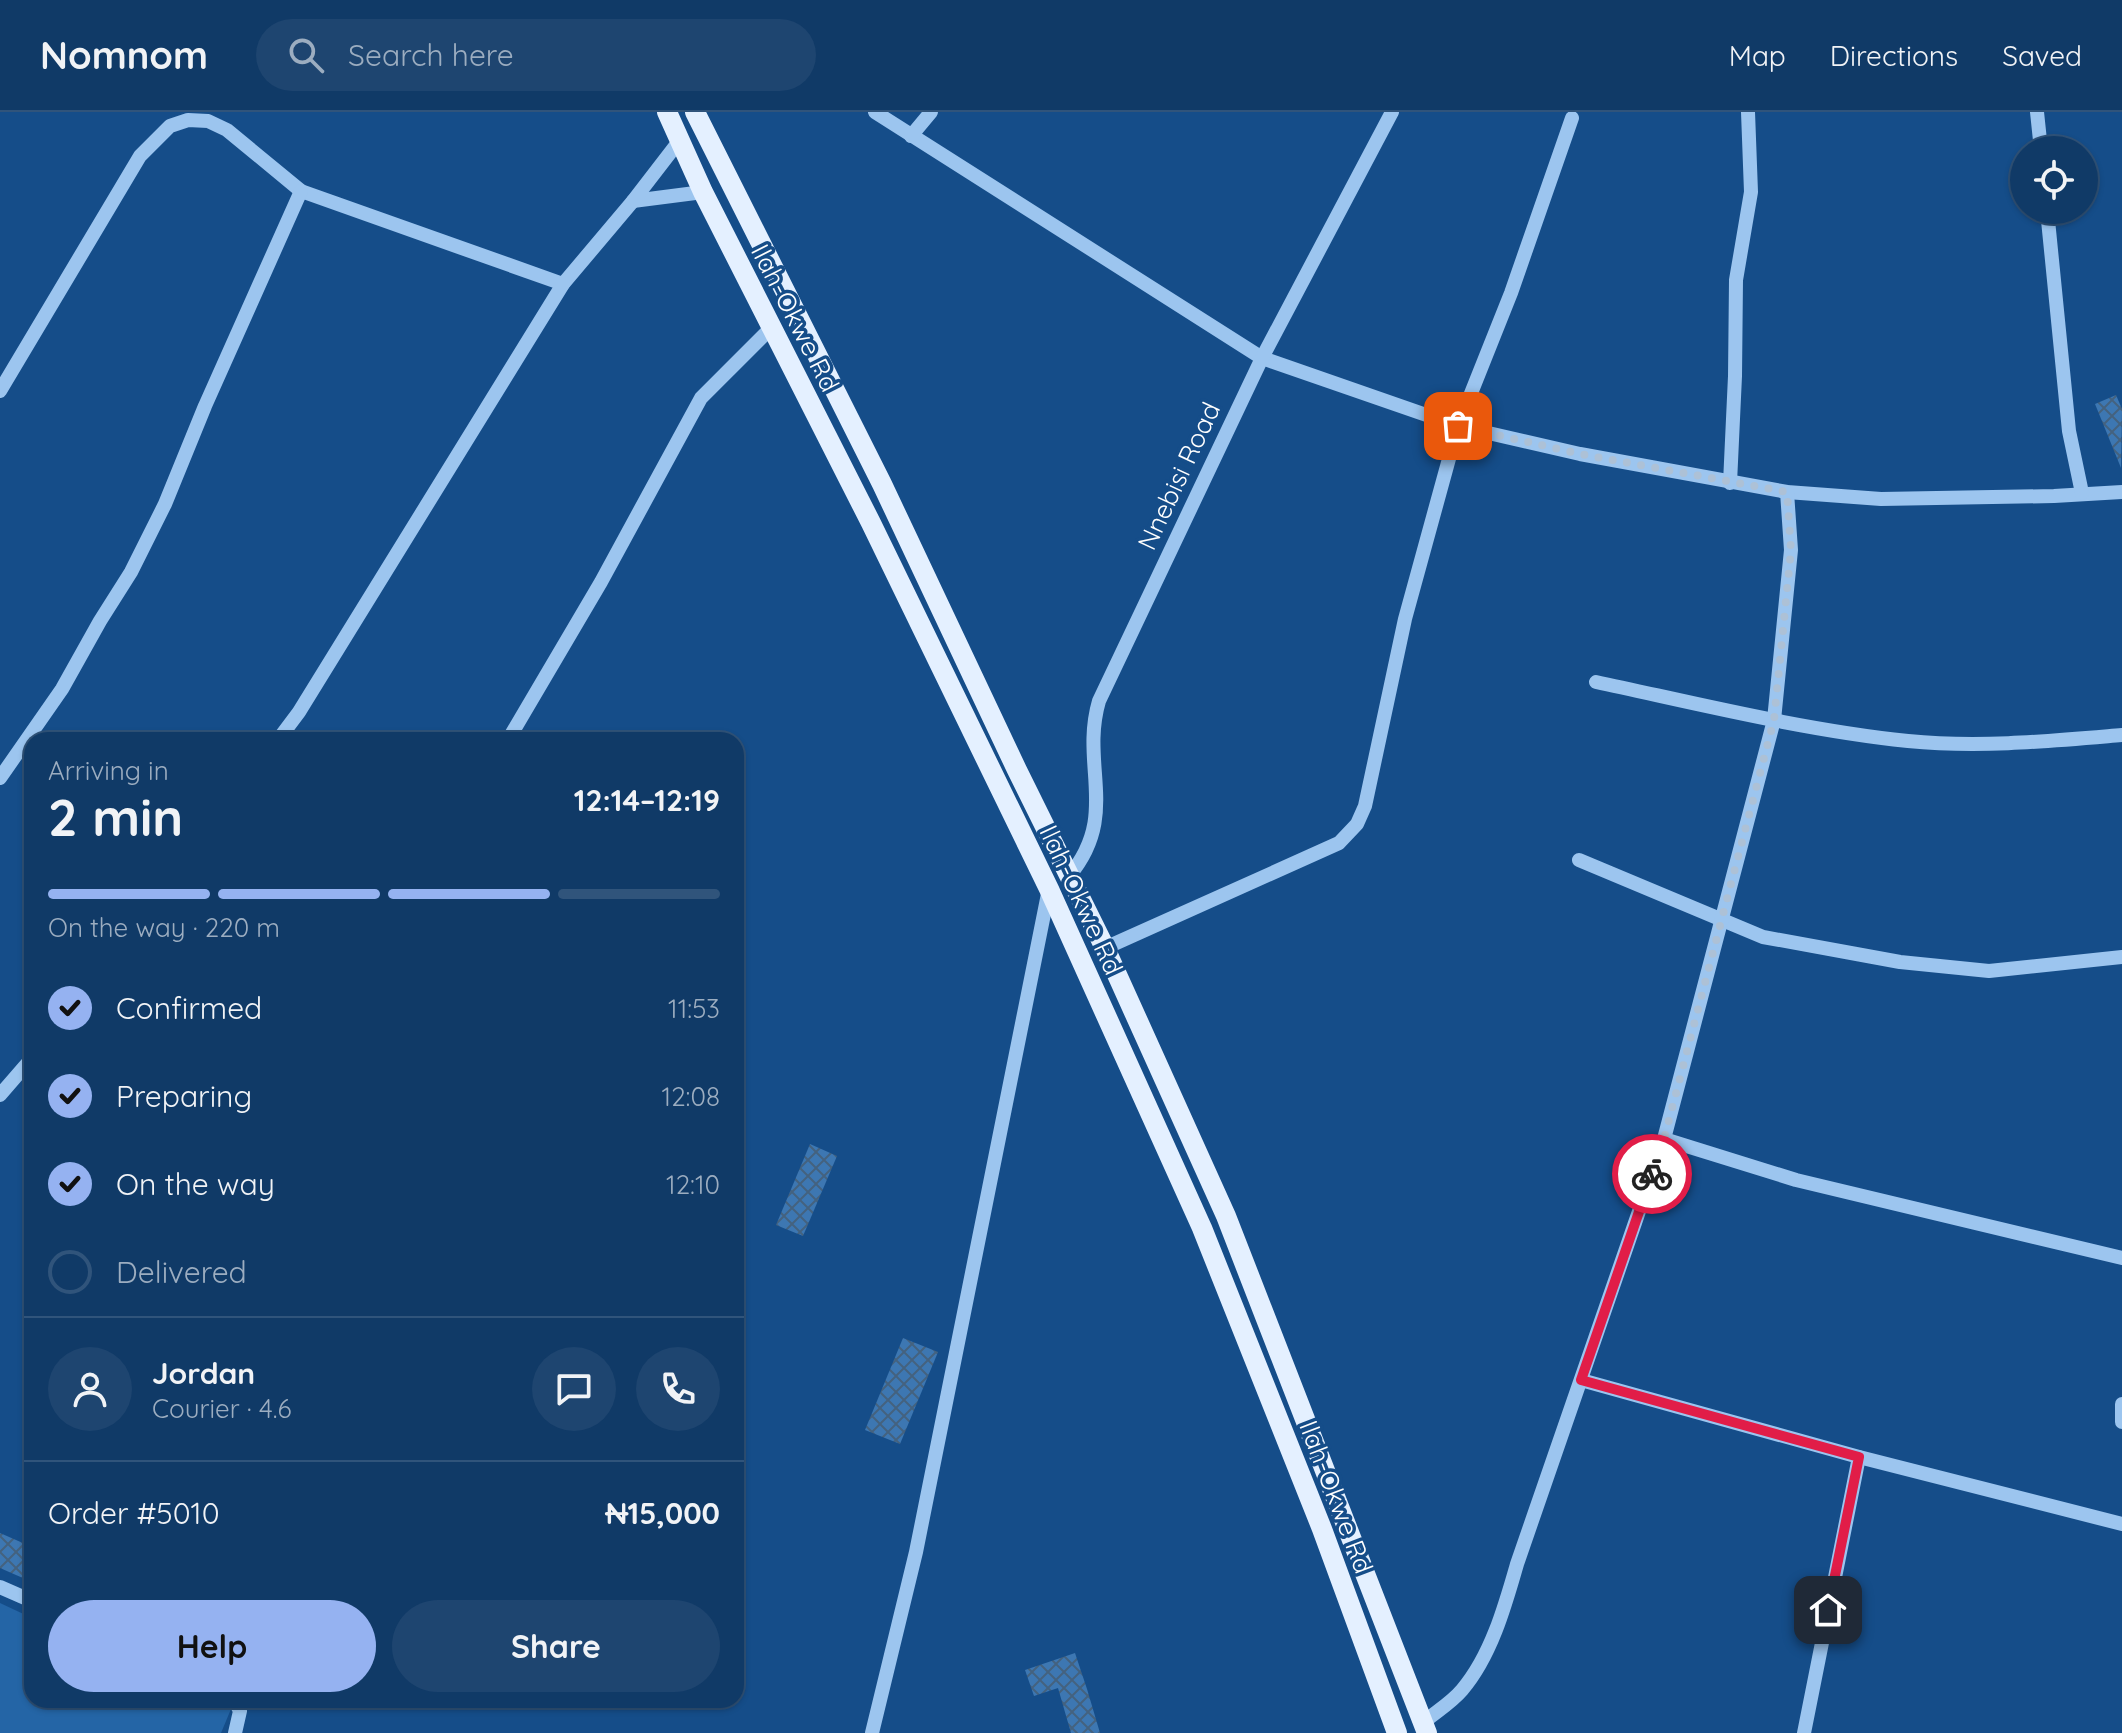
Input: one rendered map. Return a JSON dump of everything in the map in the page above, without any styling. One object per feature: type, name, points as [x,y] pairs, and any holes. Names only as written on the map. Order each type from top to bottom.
[{"type":"main road","name":"Ilah-Okwe Rd","points":[[667,112],[770,329],[871,523],[1049,889],[1202,1228],[1322,1529],[1397,1733]]},
{"type":"main road","points":[[695,112],[882,484],[1105,948],[1226,1216],[1426,1728]]},
{"type":"street","points":[[875,112],[1262,358],[1458,426],[1580,454],[1787,492],[1881,499],[2122,494]]},
{"type":"street","points":[[911,136],[931,112]]},
{"type":"street","name":"Nnebisi Road","points":[[1069,876],[1091,843],[1096,823],[1094,731],[1099,701],[1262,358],[1392,112]]},
{"type":"street","points":[[1730,483],[1735,404],[1736,280],[1751,192],[1748,112]]},
{"type":"street","points":[[2037,112],[2040,136]]},
{"type":"street","points":[[1105,948],[1339,843],[1357,824],[1365,806],[1405,619],[1458,426],[1511,293],[1572,118]]},
{"type":"street","points":[[0,391],[140,156],[170,126],[188,120],[208,121],[227,130],[301,191],[563,284]]},
{"type":"street","points":[[284,732],[563,284],[680,140]]},
{"type":"street","points":[[32,732],[62,689],[131,572],[165,504],[301,191]]},
{"type":"street","points":[[633,201],[703,192]]},
{"type":"street","points":[[2048,224],[2069,431],[2082,493]]},
{"type":"street","points":[[513,732],[601,582],[701,398],[770,329]]},
{"type":"street","points":[[1426,1728],[1462,1690],[1500,1619],[1664,1139],[1774,720],[1791,550],[1787,492]]},
{"type":"street","points":[[1596,682],[1774,720],[1910,741],[2018,744],[2122,735]]},
{"type":"street","points":[[0,778],[24,744]]},
{"type":"street","points":[[1579,860],[1763,937],[1900,962],[1989,971],[2122,957]]},
{"type":"street","points":[[872,1733],[916,1552],[1049,889]]},
{"type":"street","points":[[0,1095],[24,1067]]},
{"type":"street","points":[[1664,1139],[1796,1180],[2122,1258]]},
{"type":"street","points":[[1581,1380],[1859,1457],[2122,1524]]},
{"type":"street","points":[[2122,1404],[2122,1422]]},
{"type":"street","points":[[1804,1733],[1859,1457]]},
{"type":"street","points":[[0,1587],[24,1598]]},
{"type":"street","points":[[235,1733],[238,1708]]},
{"type":"shaded area","points":[[0,1603],[24,1614],[24,1708],[231,1709],[221,1733],[0,1733]]},
{"type":"building","points":[[2116,395],[2122,409],[2121,468],[2095,404]]},
{"type":"building","points":[[810,1144],[837,1156],[803,1236],[776,1225]]},
{"type":"building","points":[[903,1338],[938,1352],[900,1444],[865,1430]]},
{"type":"building","points":[[0,1533],[24,1544],[24,1578],[0,1568]]},
{"type":"building","points":[[1075,1653],[1100,1733],[1071,1733],[1058,1688],[1034,1696],[1025,1670]]},
{"type":"way so far","points":[[1458,426],[1580,454],[1787,492],[1791,550],[1774,720],[1723,920],[1652,1174]]},
{"type":"route","points":[[1652,1174],[1581,1380],[1859,1457],[1828,1610]]}]
